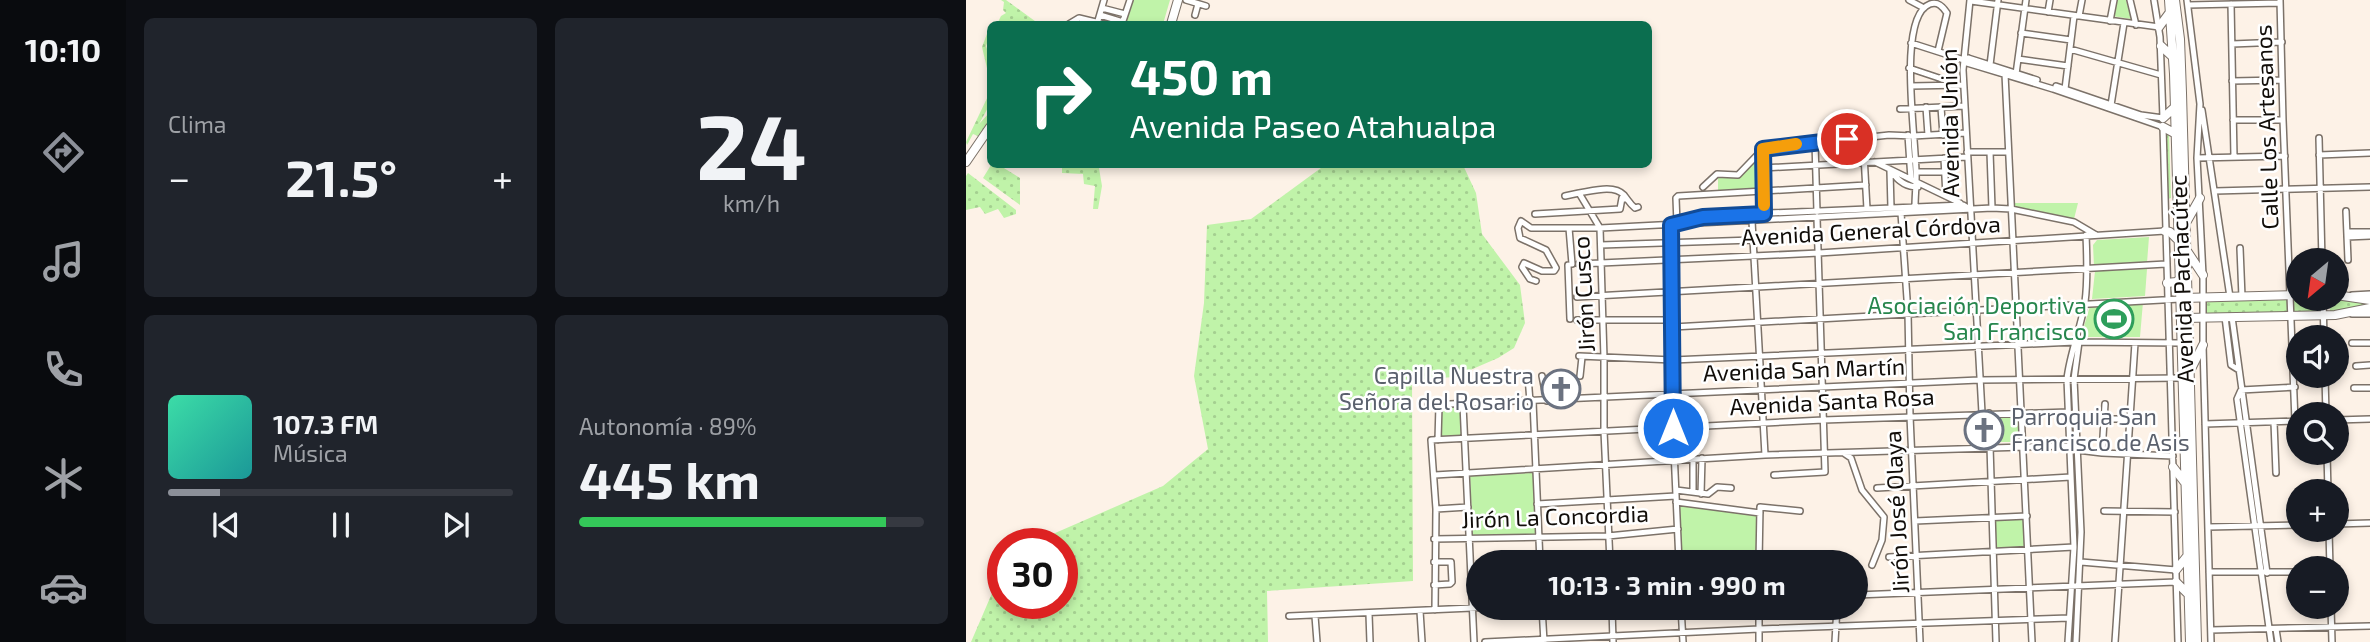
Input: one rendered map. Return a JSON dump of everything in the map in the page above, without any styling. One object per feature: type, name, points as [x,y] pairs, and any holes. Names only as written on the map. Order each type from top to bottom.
[{"type":"main road","points":[[1170,21],[1176,0]]},
{"type":"main road","name":"Avenida Pachacútec","points":[[2169,0],[2178,93],[2186,248],[2184,318],[2190,500],[2190,642]]},
{"type":"main road","name":"Avenida Pachacútec","points":[[2175,0],[2180,39],[2175,107],[2180,279],[2184,298]]},
{"type":"main road","points":[[2158,27],[2170,12]]},
{"type":"main road","points":[[2161,46],[2174,58]]},
{"type":"main road","points":[[2175,107],[2159,121],[2176,134]]},
{"type":"main road","points":[[966,156],[987,129]]},
{"type":"main road","points":[[966,162],[987,130]]},
{"type":"main road","points":[[2185,224],[2200,198]]},
{"type":"main road","points":[[2165,231],[2179,241]]},
{"type":"main road","points":[[2186,248],[2203,275]]},
{"type":"main road","points":[[2167,283],[2180,279]]},
{"type":"main road","points":[[2184,298],[2286,295]]},
{"type":"main road","points":[[2349,297],[2370,300]]},
{"type":"main road","points":[[2184,318],[2335,315],[2370,308]]},
{"type":"main road","name":"Avenida Pachacútec","points":[[2184,318],[2181,343],[2186,375],[2186,484],[2190,500]]},
{"type":"main road","points":[[2186,375],[2203,345]]},
{"type":"main road","points":[[2173,467],[2186,484]]},
{"type":"main road","points":[[2176,570],[2190,551]]},
{"type":"main road","name":"Avenida Pachacútec","points":[[2190,551],[2197,642]]},
{"type":"main road","points":[[2176,582],[2189,595]]},
{"type":"street","points":[[1100,21],[1104,0]]},
{"type":"street","points":[[1123,21],[1130,0]]},
{"type":"street","points":[[1185,0],[1206,6]]},
{"type":"street","points":[[1909,0],[1924,8]]},
{"type":"street","points":[[2016,74],[2026,0]]},
{"type":"street","points":[[2048,12],[2050,0]]},
{"type":"street","points":[[2065,89],[2071,40],[2082,0]]},
{"type":"street","points":[[2110,21],[2114,0]]},
{"type":"street","points":[[2130,0],[2136,24]]},
{"type":"street","name":"Avenida Pachacútec","points":[[2154,0],[2161,46],[2159,121],[2171,378],[2178,642]]},
{"type":"street","points":[[1970,1],[1998,2],[2024,9],[2158,27]]},
{"type":"street","name":"Avenida Unión","points":[[1970,1],[1963,85],[1967,154],[1966,207],[1971,242],[1982,413]]},
{"type":"street","points":[[1990,65],[1998,2]]},
{"type":"street","points":[[2187,3],[2280,2]]},
{"type":"street","name":"Calle Los Artesanos","points":[[2280,2],[2290,248]]},
{"type":"street","points":[[1916,207],[1909,68],[1917,22],[1924,8],[1933,3],[1947,13],[1938,51]]},
{"type":"street","name":"Avenida Pachacútec","points":[[2187,3],[2200,104],[2197,158],[2203,275],[2211,642]]},
{"type":"street","points":[[2226,3],[2232,44],[2234,157]]},
{"type":"street","points":[[1195,15],[1198,4]]},
{"type":"street","points":[[1102,8],[1125,14]]},
{"type":"street","points":[[1100,15],[1117,21]]},
{"type":"street","points":[[2111,105],[2124,23]]},
{"type":"street","points":[[2021,33],[2071,40]]},
{"type":"street","points":[[2232,44],[2281,42]]},
{"type":"street","points":[[1912,43],[2159,121]]},
{"type":"street","points":[[2070,49],[2161,75]]},
{"type":"street","points":[[1964,60],[1968,58],[2159,121]]},
{"type":"street","points":[[2018,59],[2068,66]]},
{"type":"street","points":[[1909,68],[1963,85]]},
{"type":"street","points":[[2004,74],[2032,642]]},
{"type":"street","points":[[2232,81],[2282,80]]},
{"type":"street","points":[[1911,86],[1954,83]]},
{"type":"street","points":[[2200,104],[2230,297]]},
{"type":"street","points":[[1900,109],[1964,106]]},
{"type":"street","points":[[1926,107],[1928,135]]},
{"type":"street","points":[[1941,107],[1943,135]]},
{"type":"street","points":[[2233,120],[2283,120]]},
{"type":"street","points":[[1703,187],[1717,174],[1738,174],[1763,149],[1863,137],[1966,133]]},
{"type":"street","points":[[1863,137],[1867,209]]},
{"type":"street","points":[[2319,138],[2322,248]]},
{"type":"street","points":[[1774,475],[1825,471],[1815,142]]},
{"type":"street","points":[[1763,149],[1764,214]]},
{"type":"street","points":[[1990,152],[1992,208]]},
{"type":"street","points":[[1763,168],[2008,152]]},
{"type":"street","points":[[2319,155],[2370,153]]},
{"type":"street","points":[[2197,158],[2285,156]]},
{"type":"street","points":[[1944,158],[1946,196]]},
{"type":"street","points":[[1912,160],[1916,173],[1914,182]]},
{"type":"street","points":[[1875,162],[1966,207]]},
{"type":"street","points":[[1891,171],[1891,208]]},
{"type":"street","points":[[1916,173],[1945,172]]},
{"type":"street","points":[[1679,550],[1673,428],[1671,261],[1676,196],[1866,185]]},
{"type":"street","points":[[2215,191],[2370,187]]},
{"type":"street","points":[[1565,196],[1608,189],[1622,193],[1635,208],[1639,207]]},
{"type":"street","name":"Jirón Cusco","points":[[1580,195],[1600,228],[1609,550]]},
{"type":"street","points":[[1535,214],[1620,209],[1622,198],[1627,200]]},
{"type":"street","points":[[1536,281],[1530,279],[1522,267],[1524,263],[1547,272],[1556,269],[1546,250],[1520,238],[1520,222],[1525,222],[1531,228],[1600,228],[1752,221],[1867,209],[1916,207],[2011,208],[2074,222],[2086,233],[2087,270],[2085,303],[2067,412],[2074,547],[2068,642]]},
{"type":"street","points":[[1674,225],[1703,217],[1901,213],[1966,207]]},
{"type":"street","points":[[2346,211],[2348,248]]},
{"type":"street","name":"Jirón José Olaya","points":[[1901,213],[1908,313],[1920,642]]},
{"type":"street","points":[[1752,221],[1765,455]]},
{"type":"street","points":[[1569,228],[1573,264],[1573,320],[1758,322],[2184,298]]},
{"type":"street","name":"Avenida General Córdova","points":[[1573,264],[1819,253],[2086,233],[2096,235],[2165,231]]},
{"type":"street","points":[[2347,234],[2370,234]]},
{"type":"street","points":[[1601,245],[1753,240]]},
{"type":"street","points":[[2240,248],[2242,297]]},
{"type":"street","points":[[1577,297],[2166,264]]},
{"type":"street","points":[[2349,295],[2370,294]]},
{"type":"street","name":"Calle Los Artesanos","points":[[2292,312],[2292,325]]},
{"type":"street","points":[[2335,315],[2370,314]]},
{"type":"street","points":[[2323,315],[2323,325]]},
{"type":"street","points":[[2228,317],[2231,365],[2239,370],[2243,423],[2257,526],[2273,629],[2278,642]]},
{"type":"street","points":[[2168,318],[2184,318]]},
{"type":"street","points":[[1580,376],[1580,357],[1673,360],[2077,342],[2181,343]]},
{"type":"street","points":[[2115,642],[2135,343]]},
{"type":"street","points":[[2352,343],[2370,343]]},
{"type":"street","points":[[2356,366],[2370,365]]},
{"type":"street","name":"Avenida San Martín","points":[[1428,405],[1979,380],[2134,379],[2186,375]]},
{"type":"street","points":[[1528,376],[1540,550]]},
{"type":"street","points":[[1542,376],[1547,401]]},
{"type":"street","points":[[2071,379],[2077,450],[2081,562],[2076,642]]},
{"type":"street","points":[[2241,390],[2286,388]]},
{"type":"street","points":[[2354,388],[2370,388]]},
{"type":"street","points":[[2102,453],[2105,404]]},
{"type":"street","points":[[1435,610],[1434,475],[1438,405]]},
{"type":"street","points":[[1463,405],[1470,550]]},
{"type":"street","name":"Avenida Santa Rosa","points":[[1435,440],[1910,416],[2067,412]]},
{"type":"street","points":[[1989,413],[1996,642]]},
{"type":"street","points":[[2104,418],[2131,419]]},
{"type":"street","points":[[2349,420],[2370,419]]},
{"type":"street","points":[[2205,424],[2286,421]]},
{"type":"street","points":[[2274,422],[2276,473]]},
{"type":"street","points":[[1434,475],[1823,452],[2070,446],[2077,450],[2102,453],[2173,456]]},
{"type":"street","points":[[1842,452],[1851,458],[1862,490],[1884,517],[1882,540],[1872,565]]},
{"type":"street","points":[[1701,494],[1702,458]]},
{"type":"street","points":[[1693,459],[1693,492]]},
{"type":"street","points":[[1877,488],[2071,477]]},
{"type":"street","points":[[1537,503],[1676,496],[1693,492],[1708,495],[1717,487],[1731,488]]},
{"type":"street","points":[[1676,496],[1759,510],[1800,510]]},
{"type":"street","points":[[1436,509],[1468,508]]},
{"type":"street","points":[[1759,510],[1759,550]]},
{"type":"street","points":[[2104,510],[2175,512]]},
{"type":"street","points":[[1915,521],[2027,516]]},
{"type":"street","points":[[2349,523],[2370,523]]},
{"type":"street","points":[[2208,527],[2286,525]]},
{"type":"street","name":"Jirón La Concordia","points":[[1434,539],[1608,536],[1678,529]]},
{"type":"street","points":[[1889,558],[2074,547]]},
{"type":"street","points":[[1434,562],[1451,562],[1452,572],[1451,583],[1434,585]]},
{"type":"street","points":[[2081,562],[2176,570]]},
{"type":"street","points":[[2209,572],[2286,572]]},
{"type":"street","points":[[1868,595],[2029,586],[2176,582]]},
{"type":"street","points":[[1289,617],[1466,608]]},
{"type":"street","points":[[1420,611],[1422,642]]},
{"type":"street","points":[[1369,614],[1370,642]]},
{"type":"street","points":[[1315,616],[1317,642]]},
{"type":"street","points":[[1486,642],[1613,639],[1682,632],[2069,618]]},
{"type":"street","points":[[2331,619],[2332,642]]},
{"type":"street","points":[[1473,620],[1474,642]]},
{"type":"street","points":[[1543,620],[1544,641]]},
{"type":"street","points":[[1612,620],[1613,639]]},
{"type":"street","points":[[1682,620],[1683,642]]},
{"type":"street","points":[[1759,620],[1759,642]]},
{"type":"street","points":[[1835,642],[1836,620]]},
{"type":"street","points":[[2211,630],[2370,626]]},
{"type":"street","points":[[2271,642],[2273,629]]},
{"type":"green space","points":[[1001,0],[1006,0],[1035,21],[998,21],[1006,13],[1003,10],[1004,2]]},
{"type":"green space","points":[[1131,0],[1170,0],[1164,21],[1125,21]]},
{"type":"green space","points":[[2115,0],[2126,0],[2131,19],[2112,16]]},
{"type":"green space","points":[[987,34],[987,68],[982,47]]},
{"type":"green space","points":[[987,98],[987,109],[979,124],[987,115],[987,123],[978,136],[973,134],[967,145]]},
{"type":"green space","points":[[2165,131],[2169,133],[2171,198],[2168,199]]},
{"type":"green space","points":[[1831,141],[1835,142],[1860,158],[1832,161]]},
{"type":"green space","points":[[1760,155],[1761,189],[1718,191],[1718,175],[1736,177]]},
{"type":"green space","points":[[989,168],[1004,168],[1020,178],[1020,205],[983,178]]},
{"type":"green space","points":[[1062,168],[1099,168],[1102,186],[1098,209],[1093,209],[1095,186],[1084,184],[1083,174],[1062,173]]},
{"type":"green space","points":[[1321,168],[1464,168],[1476,193],[1482,234],[1520,285],[1525,323],[1514,348],[1498,358],[1454,377],[1412,380],[1413,581],[1267,591],[1268,642],[971,642],[987,605],[987,619],[1078,619],[1078,528],[1067,528],[1163,486],[1208,449],[1194,376],[1204,303],[1207,225],[1251,219]]},
{"type":"green space","points":[[968,173],[1016,210],[1016,214],[1004,218],[998,209],[985,214],[980,207],[966,210]]},
{"type":"green space","points":[[2013,203],[2078,203],[2074,219],[2013,207]]},
{"type":"green space","name":"Asociación Deportiva San Francisco","points":[[2149,237],[2147,263],[2094,266],[2093,245],[2097,240]]},
{"type":"green space","name":"Asociación Deportiva San Francisco","points":[[2147,269],[2145,296],[2092,299],[2095,271]]},
{"type":"green space","points":[[2285,297],[2287,313],[2205,315],[2205,300]]},
{"type":"green space","points":[[2349,300],[2370,302],[2370,306],[2349,309]]},
{"type":"green space","name":"Asociación Deportiva San Francisco","points":[[2143,302],[2140,337],[2085,337],[2082,333],[2090,306]]},
{"type":"green space","points":[[1461,406],[1461,436],[1441,436],[1441,407]]},
{"type":"green space","points":[[1993,415],[2018,415],[2018,442],[1993,442]]},
{"type":"green space","points":[[1533,473],[1536,536],[1473,538],[1470,475]]},
{"type":"green space","points":[[1679,505],[1757,515],[1756,550],[1681,550]]},
{"type":"green space","points":[[2024,518],[2025,548],[1994,549],[1993,519]]},
{"type":"slow traffic","points":[[1764,205],[1763,149],[1796,144]]},
{"type":"place","name":"Asociación Deportiva San Francisco","points":[[2114,319]]},
{"type":"place","name":"Capilla Nuestra Señora del Rosario","points":[[1561,389]]},
{"type":"place","name":"Parroquia San Francisco de Asis","points":[[1984,430]]},
{"type":"route","points":[[1673,428],[1671,225],[1703,217],[1764,214],[1763,149],[1847,139]]}]
